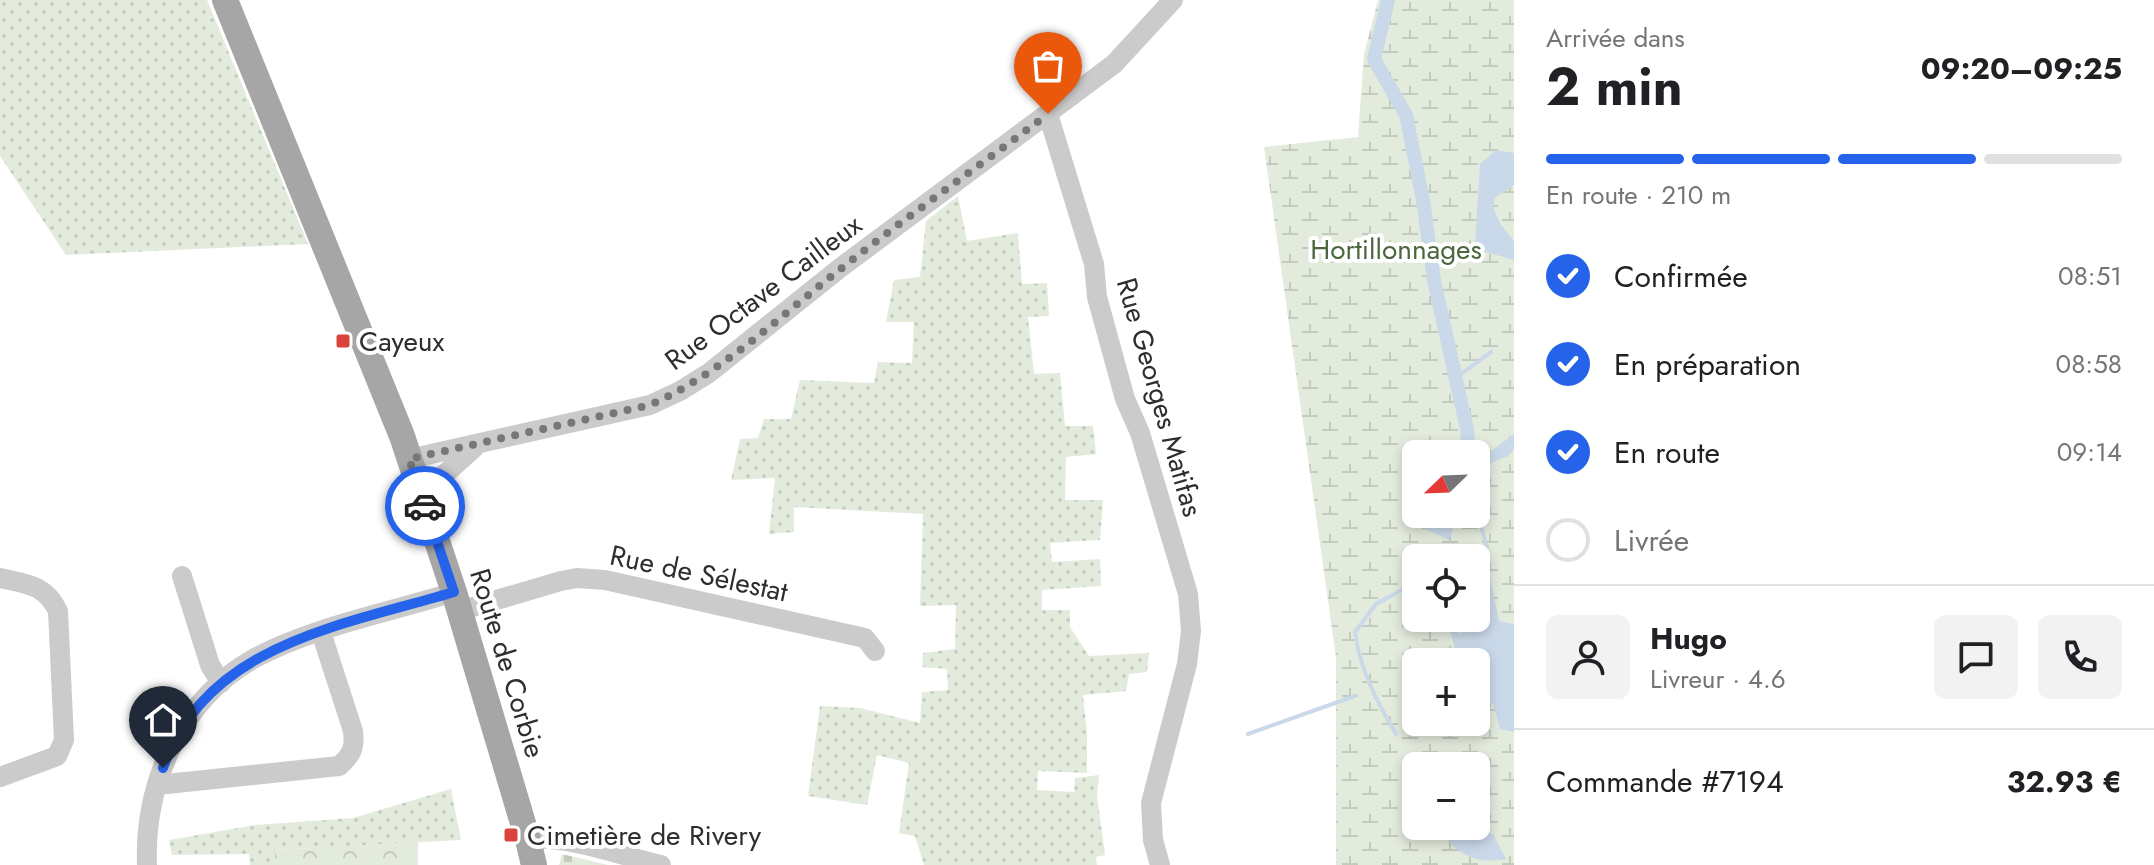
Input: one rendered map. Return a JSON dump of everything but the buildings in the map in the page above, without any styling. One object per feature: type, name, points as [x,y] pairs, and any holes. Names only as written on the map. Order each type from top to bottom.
[{"type":"main road","name":"Route de Corbie","points":[[225,0],[409,459],[456,602],[531,852]]},
{"type":"street","points":[[1048,114],[1114,64],[1173,0]]},
{"type":"street","name":"Rue Octave Cailleux","points":[[409,459],[650,405],[680,391],[709,373],[840,268],[1048,114]]},
{"type":"street","name":"Rue Georges Matifas","points":[[1048,114],[1094,264],[1097,297],[1125,399],[1140,433],[1188,594],[1191,631],[1187,664],[1151,803],[1153,840],[1160,865]]},
{"type":"street","points":[[419,489],[445,474],[478,444]]},
{"type":"street","points":[[182,576],[210,665],[221,683]]},
{"type":"street","points":[[0,578],[38,587],[51,597],[58,611],[64,740],[57,756],[0,777]]},
{"type":"street","name":"Rue de Sélestat","points":[[147,865],[146,836],[157,785],[169,751],[195,709],[221,683],[253,659],[321,632],[577,578],[605,580],[865,638],[875,651]]},
{"type":"street","points":[[157,785],[339,766],[346,760],[355,745],[353,731],[321,632]]},
{"type":"street","points":[[531,852],[538,838],[570,842],[661,865]]},
{"type":"green space","points":[[0,0],[207,0],[308,244],[66,255],[0,156]]},
{"type":"green space","name":"Hortillonnages","points":[[1378,0],[1514,0],[1514,865],[1336,865],[1336,657],[1264,147],[1358,137],[1364,54]]},
{"type":"green space","points":[[958,196],[967,241],[1018,233],[1022,284],[1047,283],[1049,316],[1028,317],[1034,374],[1060,373],[1065,426],[1093,426],[1096,454],[1066,457],[1065,500],[1103,500],[1100,540],[1050,543],[1052,562],[1100,559],[1101,586],[1042,590],[1042,610],[1070,610],[1070,627],[1089,656],[1149,653],[1147,672],[1129,674],[1126,691],[1083,695],[1087,773],[1038,771],[1037,790],[1074,792],[1075,778],[1099,775],[1097,796],[1105,855],[1096,857],[1097,865],[924,865],[915,836],[899,833],[909,763],[877,755],[867,805],[808,796],[820,706],[860,708],[920,723],[922,692],[948,690],[947,669],[922,667],[923,653],[955,649],[956,605],[920,606],[923,514],[794,507],[794,532],[769,534],[775,478],[731,480],[740,439],[758,438],[764,419],[791,419],[800,380],[874,383],[878,362],[912,363],[914,322],[886,322],[894,280],[920,277],[926,221]]},
{"type":"green space","points":[[451,789],[461,840],[275,850],[275,865],[250,865],[249,854],[172,855],[169,840],[255,825],[353,818]]},
{"type":"green space","points":[[418,842],[418,865],[275,865],[275,850]]},
{"type":"green space","points":[[562,854],[608,865],[559,865]]},
{"type":"water","points":[[1496,150],[1514,153],[1514,185],[1495,198],[1493,207],[1501,225],[1514,241],[1514,260],[1486,252],[1474,259],[1480,164]]},
{"type":"water","points":[[1514,434],[1514,449],[1508,456],[1490,463],[1490,452]]},
{"type":"water","points":[[1426,528],[1453,528],[1449,540]]},
{"type":"water","points":[[1490,576],[1499,621],[1514,624],[1514,732],[1500,729],[1493,704],[1490,705],[1490,648],[1455,648],[1450,632],[1490,632]]},
{"type":"water","points":[[1490,832],[1506,859],[1474,858],[1448,840],[1490,840]]},
{"type":"waterway","points":[[1388,0],[1374,59],[1406,115],[1423,200],[1434,280],[1468,440]]},
{"type":"waterway","points":[[1457,377],[1491,352]]},
{"type":"waterway","points":[[1482,528],[1486,544]]},
{"type":"waterway","points":[[1396,734],[1370,685],[1355,632],[1376,604],[1402,590]]},
{"type":"waterway","points":[[1248,734],[1355,696]]},
{"type":"way so far","points":[[425,506],[409,459],[650,405],[680,391],[709,373],[840,268],[1048,114]]},
{"type":"place","name":"Cayeux","points":[[343,341]]},
{"type":"place","name":"Cimetière de Rivery","points":[[511,835]]},
{"type":"route","points":[[163,768],[181,728],[195,709],[221,683],[253,659],[321,632],[454,592],[425,506]]}]
